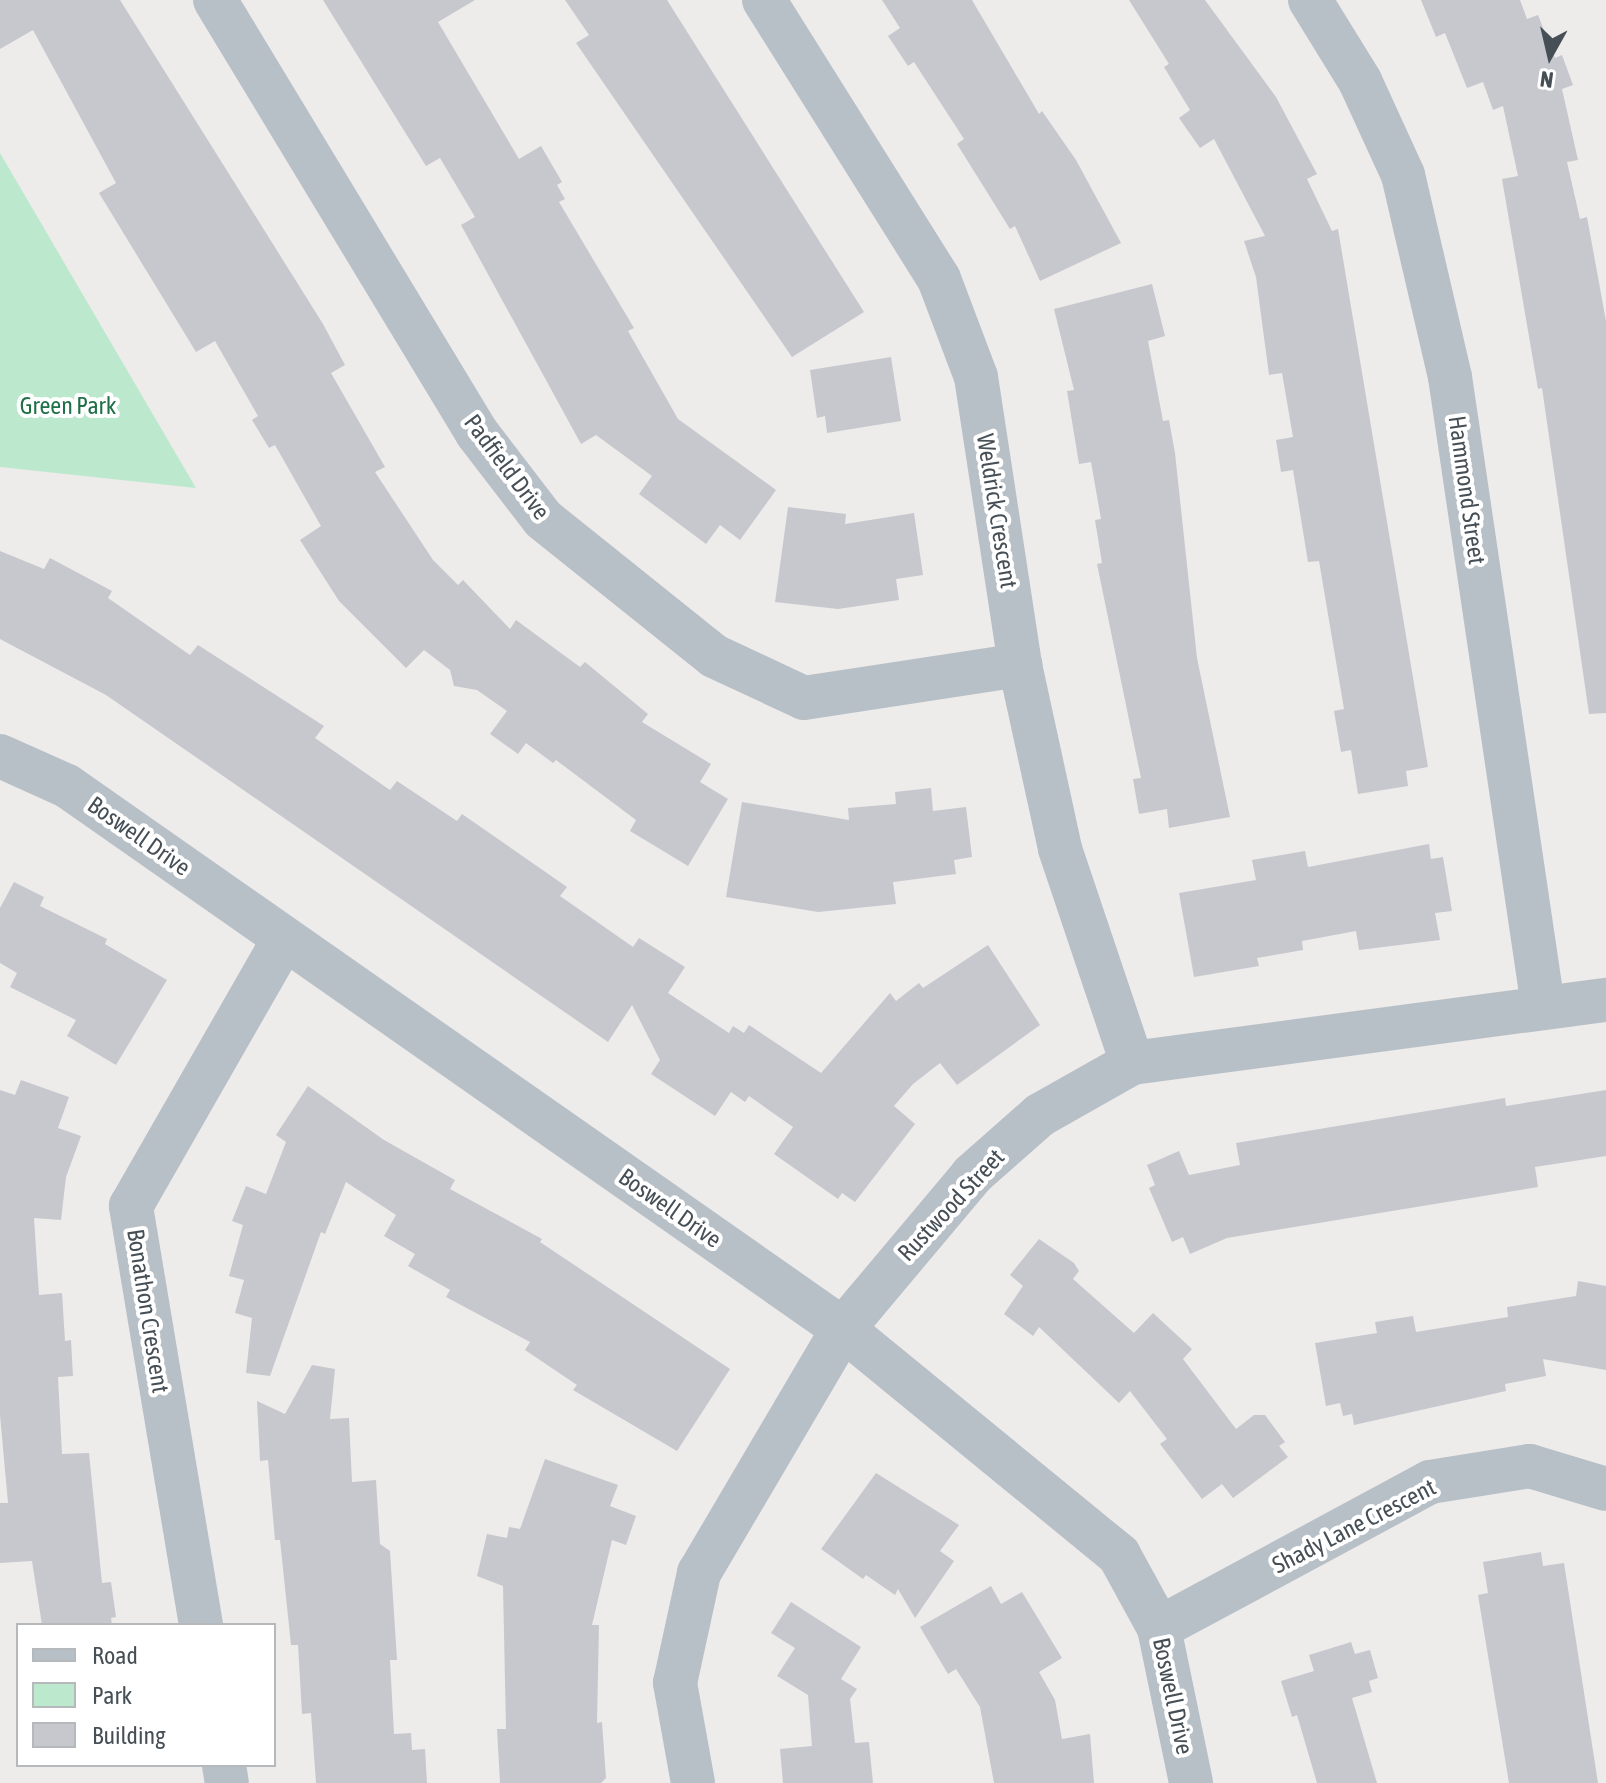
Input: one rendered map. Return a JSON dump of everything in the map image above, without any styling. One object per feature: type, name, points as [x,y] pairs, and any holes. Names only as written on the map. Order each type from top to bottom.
[{"type":"street","name":"Padfield Drive","points":[[215,0],[477,433],[543,519],[714,656],[804,698],[1020,665]]},
{"type":"street","name":"Weldrick Crescent","points":[[764,0],[944,293],[976,377],[1020,665],[1060,849],[1132,1063]]},
{"type":"street","name":"Hammond Street","points":[[1310,0],[1360,81],[1403,175],[1450,377],[1543,1006]]},
{"type":"street","name":"Boswell Drive","points":[[0,756],[67,786],[843,1329],[1119,1555],[1159,1628],[1191,1783]]},
{"type":"street","name":"Bonathon Crescent","points":[[201,1623],[131,1206],[284,939]]},
{"type":"street","name":"Rustwood Street","points":[[693,1783],[675,1683],[699,1573],[843,1329],[972,1175],[1040,1115],[1132,1063],[1606,1000]]},
{"type":"street","name":"Shady Lane Crescent","points":[[1159,1628],[1430,1482],[1530,1466],[1606,1489]]},
{"type":"green space","name":"Green Park","points":[[0,153],[196,488],[0,467]]},
{"type":"building","points":[[0,0],[120,0],[323,324],[345,365],[331,373],[385,467],[375,472],[433,560],[458,585],[463,580],[510,629],[516,620],[580,667],[585,662],[648,714],[642,722],[711,764],[700,782],[728,799],[688,866],[630,831],[636,820],[556,760],[553,763],[526,743],[518,754],[490,734],[507,711],[477,690],[454,686],[450,670],[424,650],[406,668],[339,601],[300,540],[321,526],[275,445],[269,448],[252,420],[258,416],[215,341],[196,352],[99,193],[116,183],[33,30],[0,49]]},
{"type":"building","points":[[323,0],[475,0],[438,22],[519,159],[541,146],[562,182],[557,185],[565,199],[559,202],[634,328],[628,331],[678,419],[776,490],[740,540],[720,525],[706,544],[639,494],[652,476],[596,435],[581,444],[461,225],[475,217],[440,158],[426,166]]},
{"type":"building","points":[[565,0],[667,0],[864,312],[792,357],[576,43],[589,35]]},
{"type":"building","points":[[882,0],[972,0],[1039,114],[1042,111],[1076,160],[1121,243],[1040,281],[1015,226],[1010,229],[957,144],[964,139],[914,62],[908,66],[888,36],[900,28]]},
{"type":"building","points":[[1129,0],[1205,0],[1276,97],[1317,174],[1307,179],[1332,231],[1338,229],[1428,767],[1406,771],[1408,786],[1358,794],[1351,750],[1341,752],[1334,711],[1344,709],[1319,561],[1308,562],[1293,470],[1281,472],[1276,440],[1293,437],[1282,373],[1269,375],[1256,277],[1244,241],[1265,236],[1214,139],[1200,148],[1179,118],[1190,110],[1164,67],[1169,64]]},
{"type":"building","points":[[1421,0],[1520,0],[1527,19],[1538,15],[1555,58],[1562,55],[1573,85],[1562,89],[1578,160],[1567,162],[1580,219],[1587,217],[1606,321],[1606,713],[1589,714],[1542,388],[1538,389],[1502,179],[1518,176],[1503,106],[1493,110],[1483,82],[1467,88],[1445,33],[1436,37]]},
{"type":"building","points":[[1152,284],[1165,336],[1148,341],[1163,421],[1169,420],[1175,453],[1197,658],[1230,817],[1169,828],[1167,809],[1139,814],[1133,779],[1141,778],[1097,564],[1102,563],[1095,520],[1101,519],[1091,462],[1079,464],[1067,391],[1074,390],[1054,309]]},
{"type":"building","points":[[891,357],[901,421],[827,433],[825,416],[817,418],[810,370]]},
{"type":"building","points":[[788,507],[846,514],[845,524],[914,513],[923,575],[896,579],[899,600],[838,609],[775,602]]},
{"type":"building","points":[[0,551],[44,569],[50,558],[112,591],[108,598],[190,655],[198,645],[324,726],[315,738],[390,790],[397,781],[457,821],[462,814],[567,887],[560,896],[633,947],[639,938],[685,967],[668,993],[729,1033],[733,1026],[744,1033],[749,1025],[821,1073],[890,993],[896,1001],[919,983],[923,988],[988,945],[1040,1025],[957,1085],[940,1063],[913,1084],[894,1106],[915,1124],[855,1202],[842,1193],[838,1199],[774,1154],[793,1127],[749,1096],[745,1102],[731,1092],[715,1116],[651,1074],[660,1060],[632,1005],[608,1042],[106,695],[0,639]]},
{"type":"building","points":[[931,788],[933,811],[966,807],[972,857],[954,860],[956,874],[893,882],[896,904],[818,912],[726,897],[742,802],[849,820],[848,808],[896,804],[895,792]]},
{"type":"building","points":[[1429,844],[1431,859],[1443,857],[1452,911],[1435,913],[1440,940],[1359,950],[1356,931],[1302,941],[1303,950],[1257,958],[1259,966],[1194,977],[1179,893],[1256,880],[1252,860],[1305,851],[1308,867]]},
{"type":"building","points":[[14,882],[44,897],[40,906],[107,939],[105,944],[167,980],[116,1065],[67,1036],[76,1020],[10,987],[17,973],[0,963],[0,908]]},
{"type":"building","points":[[21,1080],[69,1097],[58,1128],[81,1136],[66,1177],[61,1220],[34,1218],[39,1295],[62,1293],[65,1341],[71,1340],[73,1376],[58,1377],[62,1454],[89,1453],[102,1583],[111,1582],[116,1617],[111,1618],[112,1623],[42,1623],[32,1561],[0,1563],[0,1503],[8,1503],[0,1415],[0,1090],[15,1095]]},
{"type":"building","points":[[308,1086],[384,1140],[455,1180],[450,1189],[542,1239],[540,1242],[730,1369],[677,1451],[573,1390],[577,1385],[525,1350],[530,1342],[446,1297],[450,1290],[408,1266],[415,1254],[384,1236],[396,1215],[346,1182],[325,1234],[321,1232],[270,1376],[246,1373],[252,1318],[235,1313],[244,1280],[229,1276],[243,1225],[232,1221],[246,1186],[266,1194],[286,1142],[276,1135]]},
{"type":"building","points":[[1606,1090],[1606,1156],[1535,1167],[1538,1187],[1227,1238],[1190,1254],[1183,1237],[1172,1242],[1149,1188],[1155,1185],[1147,1165],[1179,1151],[1189,1175],[1240,1165],[1236,1143],[1505,1098],[1506,1106]]},
{"type":"building","points":[[1039,1239],[1074,1263],[1079,1271],[1073,1279],[1134,1333],[1153,1313],[1192,1349],[1183,1359],[1236,1429],[1254,1415],[1265,1415],[1285,1442],[1279,1446],[1288,1457],[1233,1498],[1222,1484],[1202,1499],[1160,1444],[1167,1439],[1130,1391],[1119,1403],[1039,1327],[1033,1336],[1004,1314],[1023,1286],[1010,1275]]},
{"type":"building","points":[[1578,1281],[1606,1286],[1606,1370],[1543,1359],[1546,1376],[1505,1384],[1506,1391],[1354,1425],[1352,1414],[1343,1416],[1340,1403],[1326,1406],[1315,1343],[1377,1333],[1375,1322],[1413,1316],[1416,1332],[1508,1317],[1507,1307],[1576,1296]]},
{"type":"building","points":[[312,1365],[335,1369],[330,1419],[349,1418],[352,1482],[376,1480],[380,1544],[390,1551],[397,1660],[390,1660],[394,1734],[411,1733],[412,1750],[425,1749],[427,1783],[316,1783],[311,1713],[302,1714],[298,1645],[291,1645],[280,1540],[275,1540],[268,1460],[260,1461],[257,1401],[285,1414]]},
{"type":"building","points":[[545,1459],[618,1485],[610,1506],[636,1516],[626,1545],[612,1540],[592,1625],[599,1625],[597,1723],[602,1722],[606,1778],[601,1783],[500,1783],[497,1729],[506,1729],[503,1586],[477,1576],[487,1534],[507,1538],[509,1527],[520,1529]]},
{"type":"building","points":[[876,1473],[959,1525],[940,1551],[954,1561],[915,1618],[898,1589],[895,1595],[866,1575],[863,1579],[821,1549]]},
{"type":"building","points":[[1541,1552],[1543,1566],[1564,1563],[1598,1783],[1509,1783],[1478,1595],[1488,1593],[1483,1562]]},
{"type":"building","points":[[991,1586],[1001,1604],[1022,1592],[1062,1658],[1039,1672],[1055,1700],[1062,1739],[1090,1734],[1094,1783],[994,1783],[980,1707],[956,1669],[948,1674],[920,1627]]},
{"type":"building","points":[[791,1602],[861,1647],[841,1679],[857,1689],[850,1699],[855,1743],[869,1742],[873,1783],[783,1783],[780,1749],[812,1746],[808,1695],[777,1676],[795,1648],[771,1633]]},
{"type":"building","points":[[1351,1642],[1355,1654],[1370,1650],[1378,1678],[1369,1681],[1372,1692],[1352,1698],[1377,1783],[1317,1783],[1297,1715],[1292,1717],[1281,1681],[1314,1671],[1309,1655]]}]
